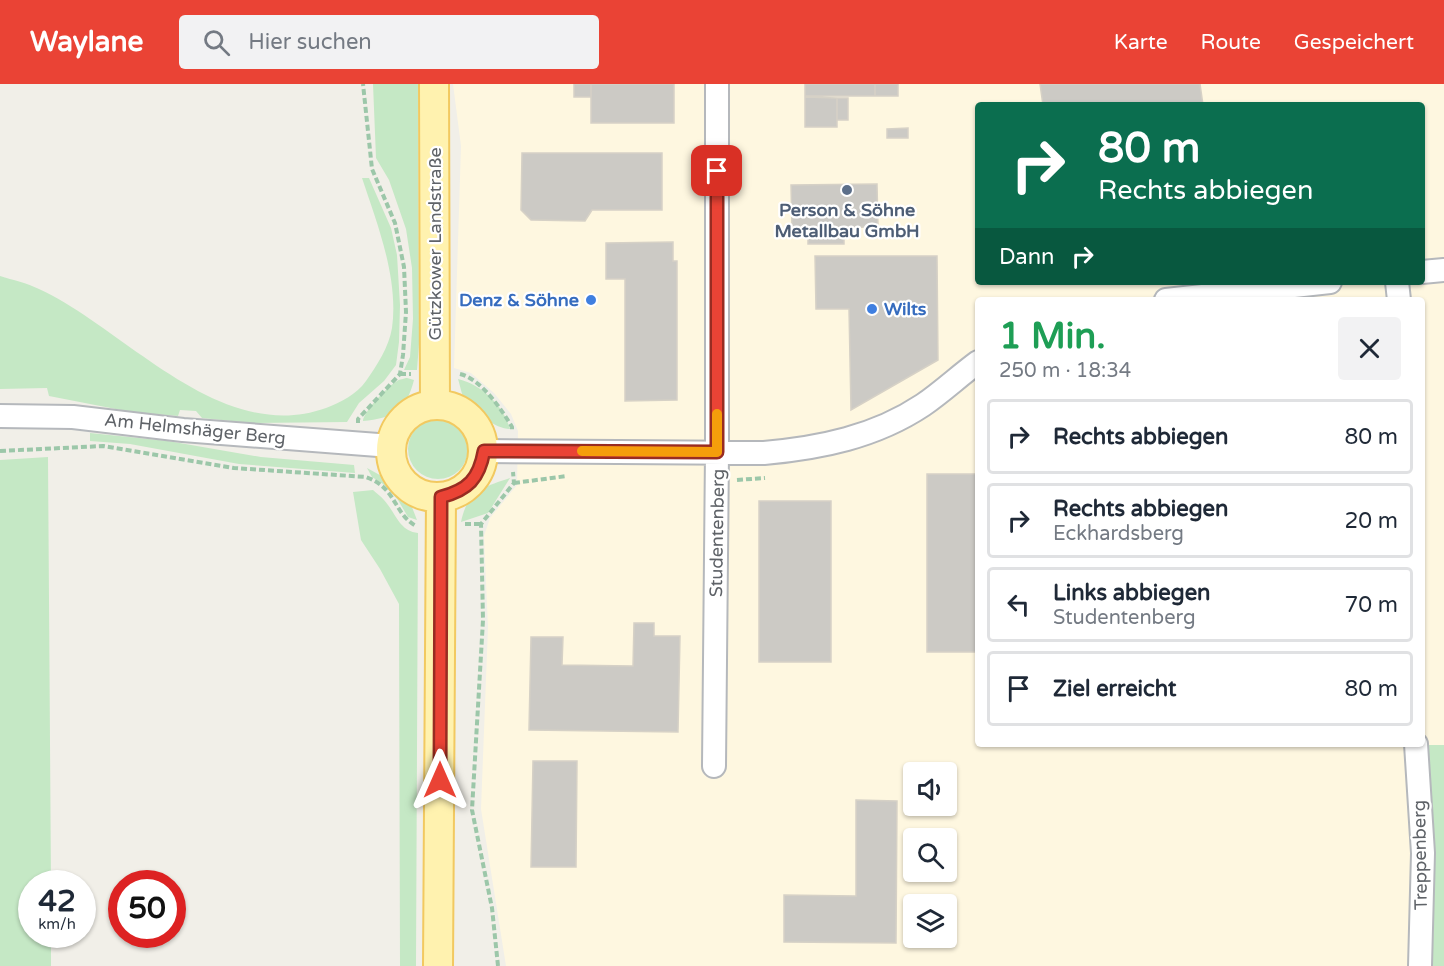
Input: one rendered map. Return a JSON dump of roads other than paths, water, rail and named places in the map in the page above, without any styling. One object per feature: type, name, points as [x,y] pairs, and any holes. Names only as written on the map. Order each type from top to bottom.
[{"type":"main road","name":"Gützkower Landstraße","points":[[434,84],[435,404]]},
{"type":"main road","points":[[435,404],[450,406],[464,413],[475,423],[482,436],[484,451],[482,465],[476,477],[460,490],[441,497],[427,496],[404,483],[396,472],[391,446],[394,433],[401,422],[422,407],[435,404]]},
{"type":"main road","points":[[438,966],[441,497]]},
{"type":"street","name":"Studentenberg","points":[[714,766],[717,84]]},
{"type":"street","points":[[1425,272],[1444,270]]},
{"type":"street","points":[[1193,297],[1303,285]]},
{"type":"street","points":[[484,451],[764,453],[804,450],[848,440],[896,421],[923,405],[975,364]]},
{"type":"street","name":"Am Helmshäger Berg","points":[[0,416],[73,417],[183,430],[391,446]]},
{"type":"street","name":"Treppenberg","points":[[1416,747],[1423,854],[1420,966]]},
{"type":"place","name":"Person & Söhne Metallbau GmbH","points":[[847,190]]},
{"type":"place","name":"Denz & Söhne","points":[[591,300]]},
{"type":"place","name":"Wilts","points":[[872,309]]}]
